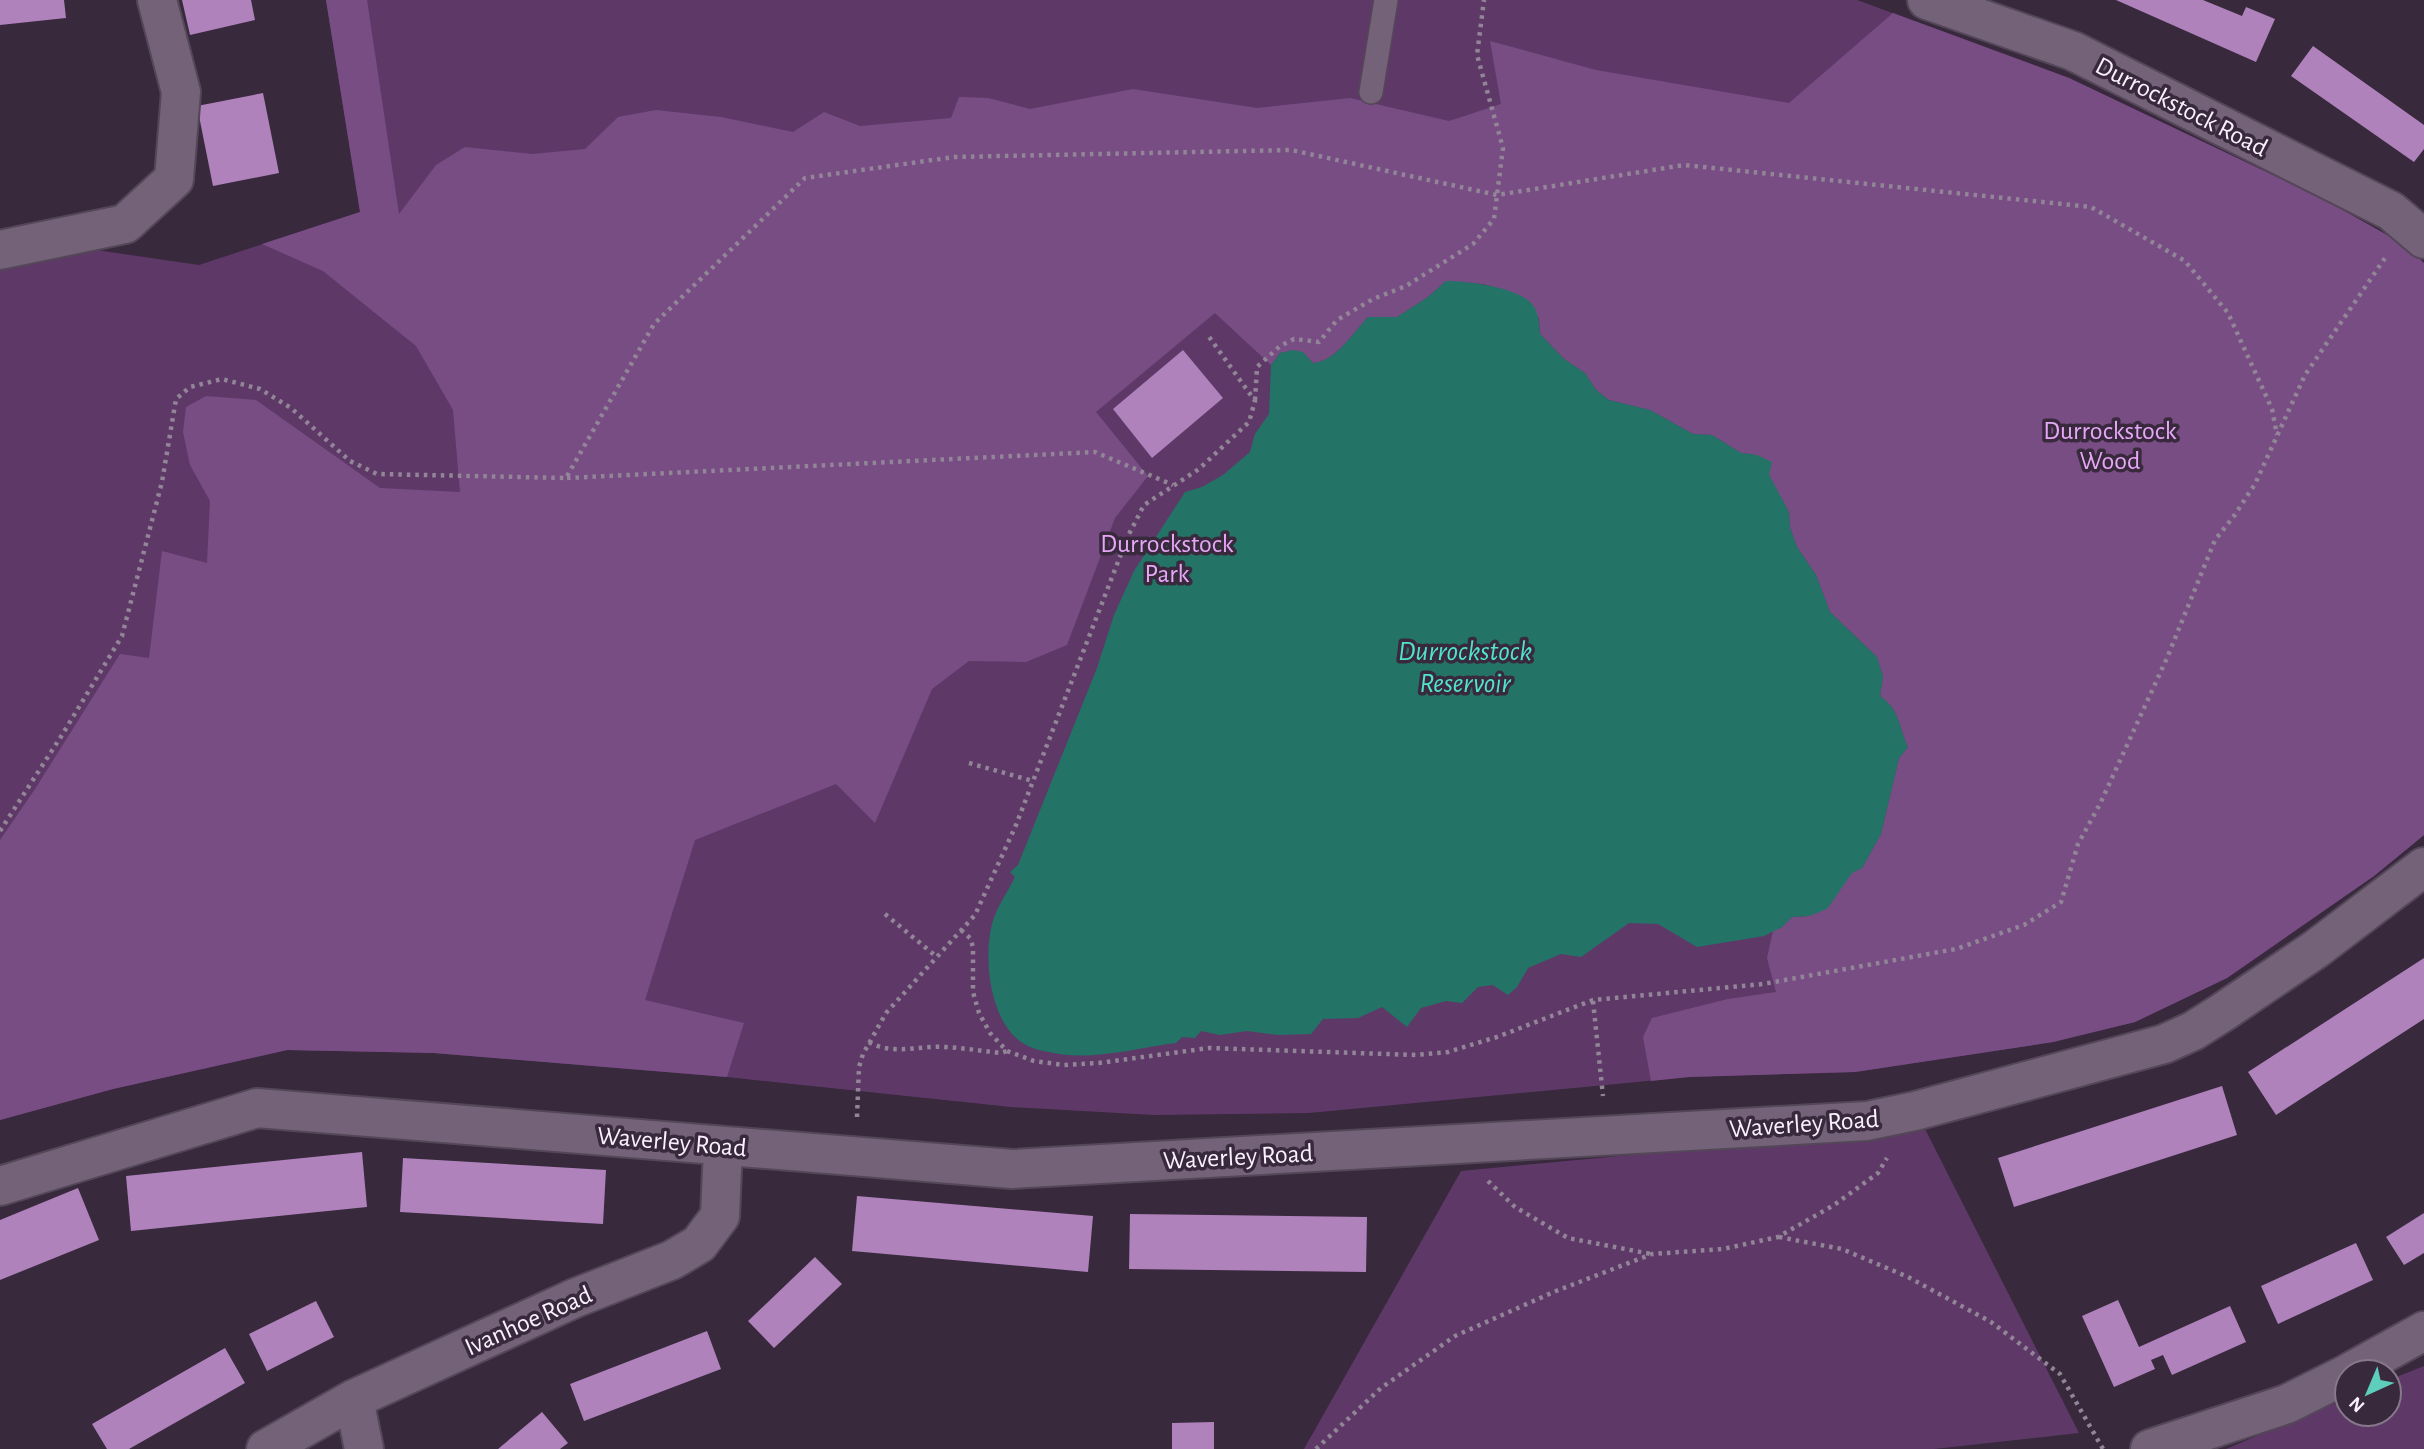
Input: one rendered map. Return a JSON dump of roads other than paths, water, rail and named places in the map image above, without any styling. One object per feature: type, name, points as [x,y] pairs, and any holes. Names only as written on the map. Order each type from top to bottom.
[{"type":"street","points":[[0,250],[125,224],[174,179],[181,92],[157,0]]},
{"type":"street","name":"Durrockstock Road","points":[[1927,0],[2073,51],[2391,211],[2416,232]]},
{"type":"street","name":"Waverley Road","points":[[0,1186],[257,1108],[1012,1169],[1867,1121],[1915,1111],[2164,1044],[2193,1031],[2316,949],[2424,867]]},
{"type":"street","name":"Ivanhoe Road","points":[[266,1449],[354,1399],[575,1297],[672,1260],[699,1244],[720,1216],[723,1146]]},
{"type":"street","points":[[2375,1358],[2424,1331]]},
{"type":"street","points":[[2150,1449],[2287,1404],[2333,1381]]},
{"type":"street","points":[[354,1399],[364,1449]]},
{"type":"lane","points":[[1371,92],[1386,0]]},
{"type":"water","name":"Durrockstock Reservoir","points":[[1446,281],[1491,286],[1524,297],[1536,310],[1540,334],[1564,359],[1585,373],[1596,390],[1609,400],[1650,410],[1693,434],[1712,435],[1741,453],[1757,455],[1772,462],[1769,475],[1789,512],[1790,528],[1797,547],[1816,575],[1830,612],[1877,657],[1883,677],[1880,696],[1892,707],[1908,747],[1899,758],[1881,834],[1862,868],[1852,873],[1827,909],[1809,916],[1792,917],[1782,927],[1764,936],[1697,947],[1658,924],[1629,923],[1581,957],[1561,954],[1528,968],[1517,987],[1508,995],[1493,985],[1478,987],[1462,1003],[1446,1001],[1421,1008],[1407,1027],[1382,1007],[1358,1018],[1323,1019],[1311,1034],[1279,1035],[1247,1031],[1220,1035],[1201,1031],[1195,1038],[1182,1037],[1176,1043],[1080,1056],[1044,1051],[1027,1045],[1015,1037],[1006,1026],[993,996],[988,962],[991,929],[997,910],[1015,877],[1010,872],[1018,865],[1097,668],[1114,615],[1134,571],[1185,492],[1202,487],[1223,475],[1250,452],[1255,434],[1269,414],[1271,365],[1280,353],[1293,350],[1303,352],[1313,363],[1329,358],[1368,317],[1397,317],[1428,297]]},
{"type":"park label","name":"Durrockstock Wood","points":[[2110,445]]},
{"type":"park label","name":"Durrockstock Park","points":[[1167,558]]}]
